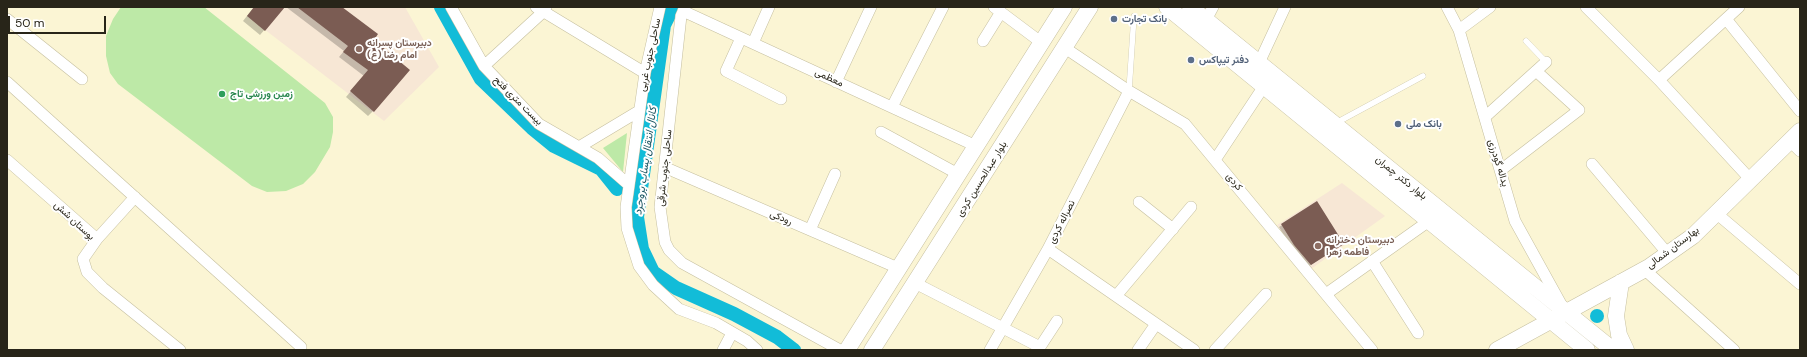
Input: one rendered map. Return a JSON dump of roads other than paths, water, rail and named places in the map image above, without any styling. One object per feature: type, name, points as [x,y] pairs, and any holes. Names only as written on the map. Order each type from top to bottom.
[{"type":"main road","points":[[847,350],[1064,7]]},
{"type":"main road","name":"بلوار دکتر چمران","points":[[1167,7],[1586,350]]},
{"type":"main road","name":"بلوار دکتر چمران","points":[[1190,7],[1210,14],[1259,63],[1613,350]]},
{"type":"main road","name":"بلوار عبدالحسین کردی","points":[[872,350],[1089,8]]},
{"type":"main road","name":"بهارستان شمالی","points":[[1497,350],[1645,270],[1668,254],[1693,236],[1750,179],[1796,141]]},
{"type":"main road","points":[[1621,282],[1616,316],[1619,335],[1626,350]]},
{"type":"street","name":"بیست متری فتح","points":[[452,7],[484,66],[539,124],[598,158],[629,185]]},
{"type":"street","name":"ساحلی جنوب غربی","points":[[660,7],[645,73],[639,111],[626,207],[627,228],[640,266],[653,284],[679,309],[716,323],[746,341],[757,350]]},
{"type":"street","points":[[753,43],[769,7]]},
{"type":"street","points":[[836,82],[872,7]]},
{"type":"street","points":[[892,107],[943,7]]},
{"type":"street","points":[[1259,63],[1285,7]]},
{"type":"street","name":"یداله گودرزی","points":[[1447,7],[1459,30],[1515,220],[1566,312]]},
{"type":"street","points":[[1459,30],[1490,7]]},
{"type":"street","points":[[1586,7],[1659,80],[1750,179]]},
{"type":"street","points":[[1659,80],[1739,7]]},
{"type":"street","points":[[484,66],[542,9],[645,73]]},
{"type":"street","name":"معظمی","points":[[684,9],[741,38],[976,146]]},
{"type":"street","name":"ساحلی جنوب شرقی","points":[[684,9],[681,16],[660,207],[662,231],[665,242],[677,259],[840,350]]},
{"type":"street","points":[[983,41],[998,10],[1042,43]]},
{"type":"street","points":[[1726,18],[1800,111]]},
{"type":"street","points":[[7,19],[82,79]]},
{"type":"street","points":[[741,38],[726,71],[781,99]]},
{"type":"street","name":"کردی","points":[[1065,48],[1129,91],[1185,124],[1372,350]]},
{"type":"street","points":[[1485,118],[1546,62]]},
{"type":"street","points":[[1500,170],[1579,110],[1536,70]]},
{"type":"street","points":[[7,82],[301,347]]},
{"type":"street","points":[[1215,160],[1264,86]]},
{"type":"street","name":"نصراله کردی","points":[[990,350],[1048,249],[1129,91]]},
{"type":"street","points":[[579,147],[639,111]]},
{"type":"street","points":[[881,132],[958,174]]},
{"type":"street","name":"بوستان شش","points":[[7,160],[97,239],[83,259],[87,272],[180,350]]},
{"type":"street","points":[[1592,164],[1668,254]]},
{"type":"street","name":"رودکی","points":[[664,167],[898,268]]},
{"type":"street","points":[[810,230],[835,174]]},
{"type":"street","points":[[97,239],[135,197]]},
{"type":"street","points":[[1139,202],[1173,229]]},
{"type":"street","points":[[1116,296],[1192,207]]},
{"type":"street","points":[[1716,213],[1800,284]]},
{"type":"street","points":[[1326,294],[1429,221]]},
{"type":"street","points":[[1048,249],[1194,350]]},
{"type":"street","points":[[1372,261],[1418,333]]},
{"type":"street","points":[[1645,270],[1734,350]]},
{"type":"street","points":[[915,283],[1040,348],[1057,321]]},
{"type":"street","points":[[1215,350],[1266,294]]},
{"type":"street","points":[[1138,350],[1156,324]]},
{"type":"street","points":[[723,350],[732,333]]},
{"type":"lane","points":[[1129,91],[1134,16]]},
{"type":"lane","points":[[1526,41],[1546,62]]},
{"type":"lane","points":[[1334,124],[1424,76]]},
{"type":"water","points":[[1594,309],[1600,309],[1604,313],[1604,319],[1600,323],[1594,323],[1590,319],[1590,313]]},
{"type":"waterway","points":[[441,7],[481,79],[532,128],[554,146],[601,169],[617,189]]},
{"type":"waterway","name":"کانال انتقال پساب بروجرد","points":[[673,7],[664,25],[637,217],[642,249],[653,272],[676,288],[734,314],[777,337],[794,350]]},
{"type":"place","name":"بانک تجارت","points":[[1114,19]]},
{"type":"place","name":"دبیرستان پسرانه امام رضا (ع)","points":[[359,49]]},
{"type":"place","name":"دفتر تیپاکس","points":[[1191,60]]},
{"type":"place","name":"زمین ورزشی تاج","points":[[222,94]]},
{"type":"place","name":"بانک ملی","points":[[1398,124]]},
{"type":"place","name":"دبیرستان دخترانه فاطمه زهرا","points":[[1318,246]]}]
